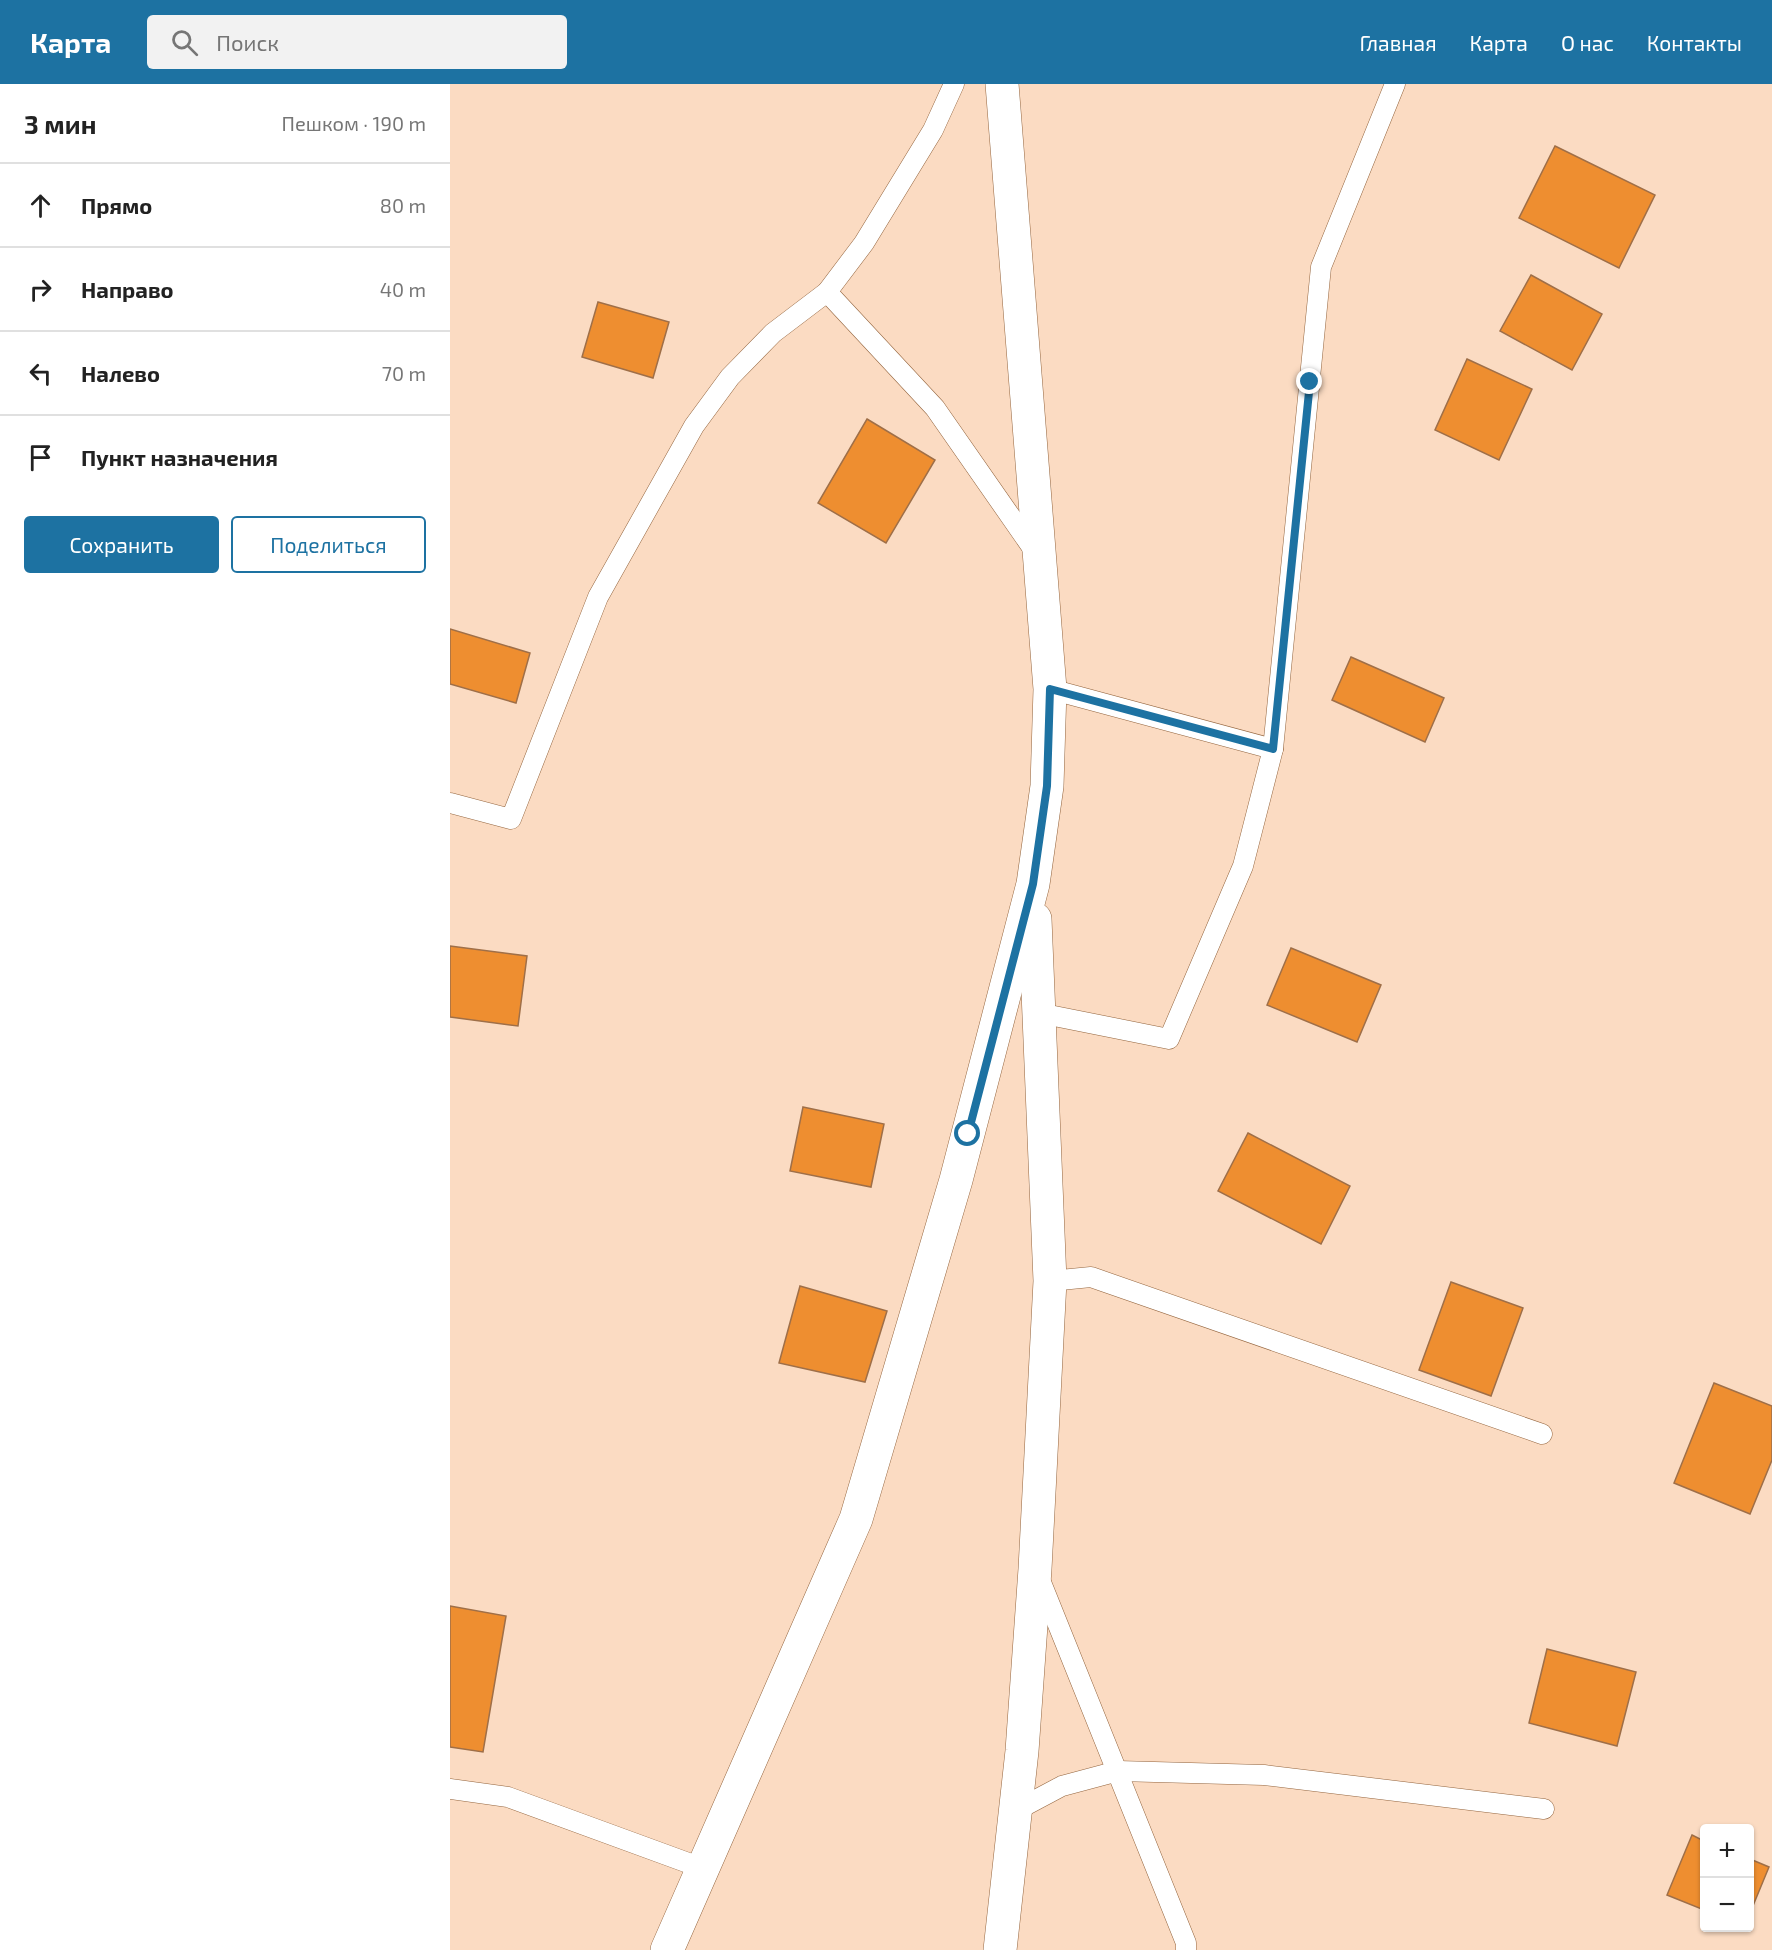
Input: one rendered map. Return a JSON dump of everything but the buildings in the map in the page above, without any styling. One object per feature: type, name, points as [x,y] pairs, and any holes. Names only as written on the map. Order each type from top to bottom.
[{"type":"street","points":[[676,1944],[702,1868],[856,1519],[956,1180],[1033,884],[1047,786],[1050,689],[1002,84]]},
{"type":"street","points":[[1000,1950],[1022,1750],[1035,1569],[1050,1281],[1033,884]]},
{"type":"lane","points":[[450,803],[511,819],[598,597],[694,426],[730,377],[773,333],[827,292],[864,243],[933,130],[954,84]]},
{"type":"lane","points":[[1039,1013],[1169,1039],[1243,866],[1273,749],[1322,267],[1395,84]]},
{"type":"lane","points":[[827,292],[935,408],[1040,558]]},
{"type":"lane","points":[[1050,689],[1273,749]]},
{"type":"lane","points":[[1050,1281],[1091,1277],[1542,1434]]},
{"type":"lane","points":[[1035,1569],[1118,1771],[1186,1943],[1186,1950]]},
{"type":"lane","points":[[1015,1811],[1062,1786],[1118,1771],[1264,1775],[1544,1809]]},
{"type":"lane","points":[[450,1789],[508,1797],[702,1868]]},
{"type":"route","points":[[968,1134],[1033,884],[1047,786],[1050,689],[1273,749],[1310,382]]}]
